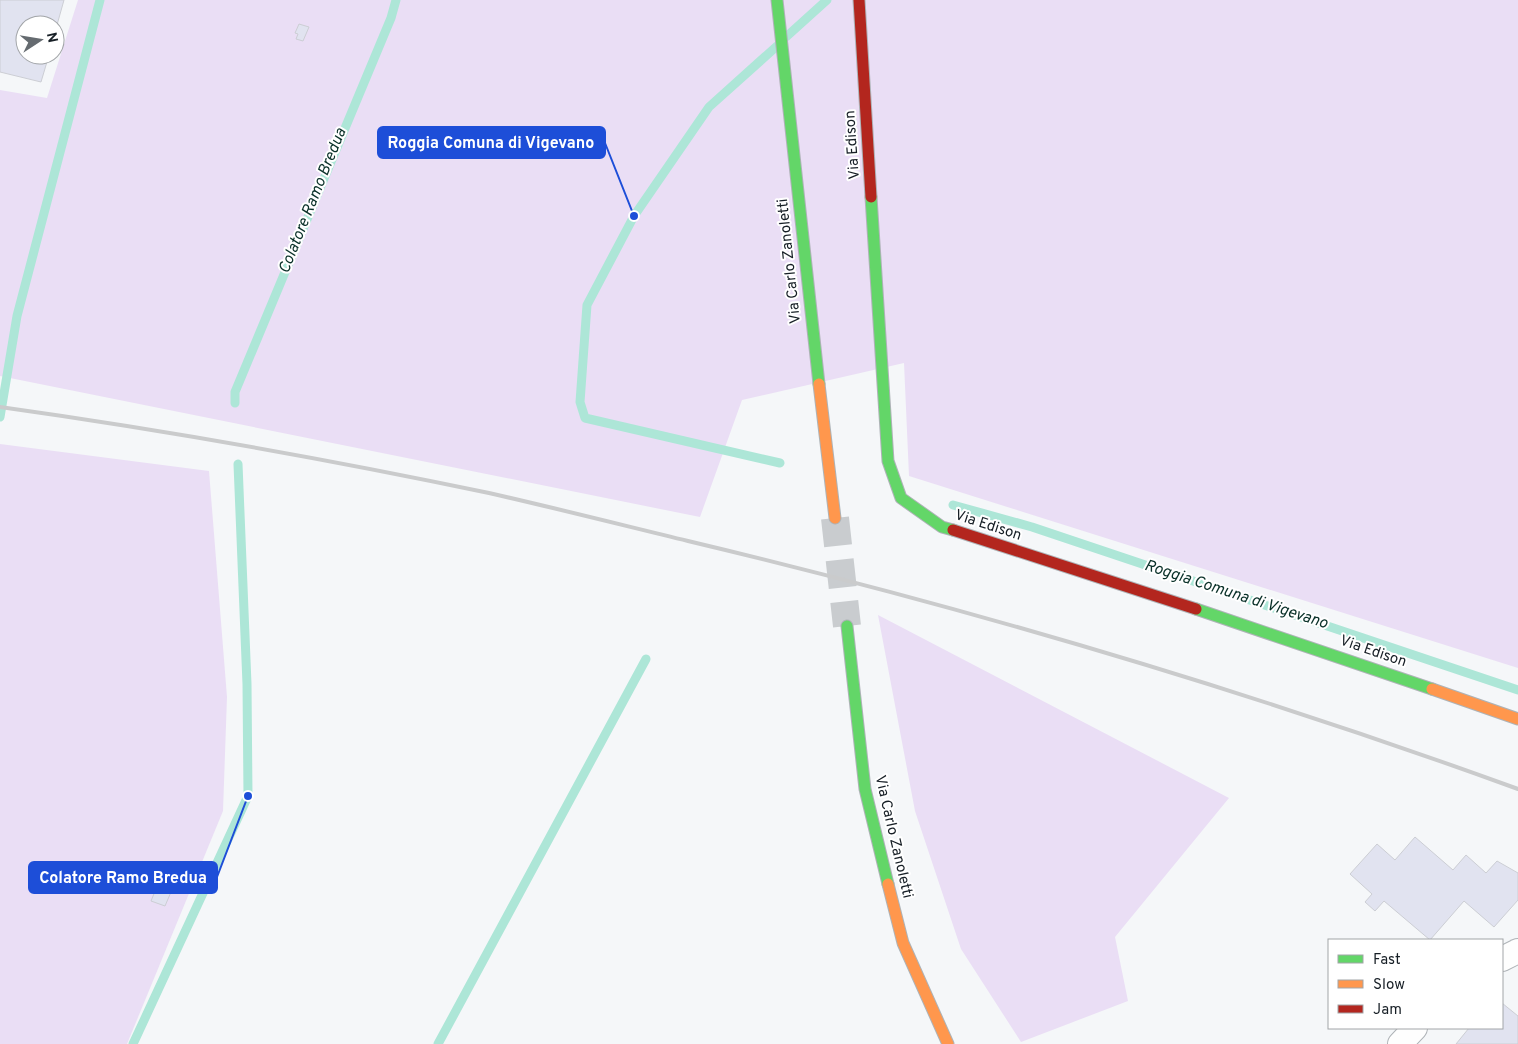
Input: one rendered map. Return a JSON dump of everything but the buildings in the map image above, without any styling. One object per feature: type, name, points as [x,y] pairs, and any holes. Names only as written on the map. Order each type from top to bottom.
[{"type":"street","name":"Via Carlo Zanoletti","points":[[777,0],[808,295],[835,518]]},
{"type":"street","name":"Via Edison","points":[[859,0],[888,461],[902,498],[942,527],[1282,637],[1518,719]]},
{"type":"street","name":"Via Carlo Zanoletti","points":[[847,626],[865,790],[880,855],[903,943],[948,1044]]},
{"type":"street","points":[[1503,958],[1518,951]]},
{"type":"street","points":[[1400,1044],[1414,1029]]},
{"type":"shaded area","points":[[78,0],[1518,0],[1518,668],[909,476],[904,363],[742,400],[700,517],[0,376],[0,90],[47,98],[57,65],[65,65],[65,41]]},
{"type":"shaded area","points":[[0,444],[209,471],[227,697],[223,811],[127,1044],[0,1044]]},
{"type":"shaded area","points":[[878,615],[1229,798],[1115,937],[1128,1001],[1021,1042],[961,949],[915,811]]},
{"type":"waterway","points":[[0,417],[17,316],[100,0]]},
{"type":"waterway","name":"Colatore Ramo Bredua","points":[[235,403],[235,392],[391,18],[396,0]]},
{"type":"waterway","name":"Roggia Comuna di Vigevano","points":[[786,37],[827,0]]},
{"type":"waterway","name":"Roggia Comuna di Vigevano","points":[[777,46],[709,107],[634,216],[587,305],[580,402],[585,418],[780,463]]},
{"type":"waterway","name":"Colatore Ramo Bredua","points":[[133,1044],[248,796],[247,684],[238,464]]},
{"type":"waterway","name":"Roggia Comuna di Vigevano","points":[[953,505],[1032,527],[1518,690]]},
{"type":"waterway","points":[[438,1044],[646,659]]},
{"type":"tunnel","points":[[835,518],[847,626]]},
{"type":"railway","points":[[0,407],[184,435],[428,480],[793,567],[898,594],[1106,653],[1313,718],[1518,789]]},
{"type":"traffic: fast","points":[[777,0],[819,384]]},
{"type":"traffic: fast","points":[[871,197],[888,461],[901,498],[942,527],[953,530]]},
{"type":"traffic: fast","points":[[1196,609],[1432,689]]},
{"type":"traffic: fast","points":[[847,626],[865,789],[888,884]]},
{"type":"traffic: slow","points":[[819,384],[835,518]]},
{"type":"traffic: slow","points":[[1432,689],[1518,719]]},
{"type":"traffic: slow","points":[[888,884],[903,943],[948,1044]]},
{"type":"traffic: jam","points":[[859,0],[871,197]]},
{"type":"traffic: jam","points":[[953,530],[1196,609]]},
{"type":"place","name":"Roggia Comuna di Vigevano","points":[[634,216]]},
{"type":"place","name":"Colatore Ramo Bredua","points":[[248,796]]}]
